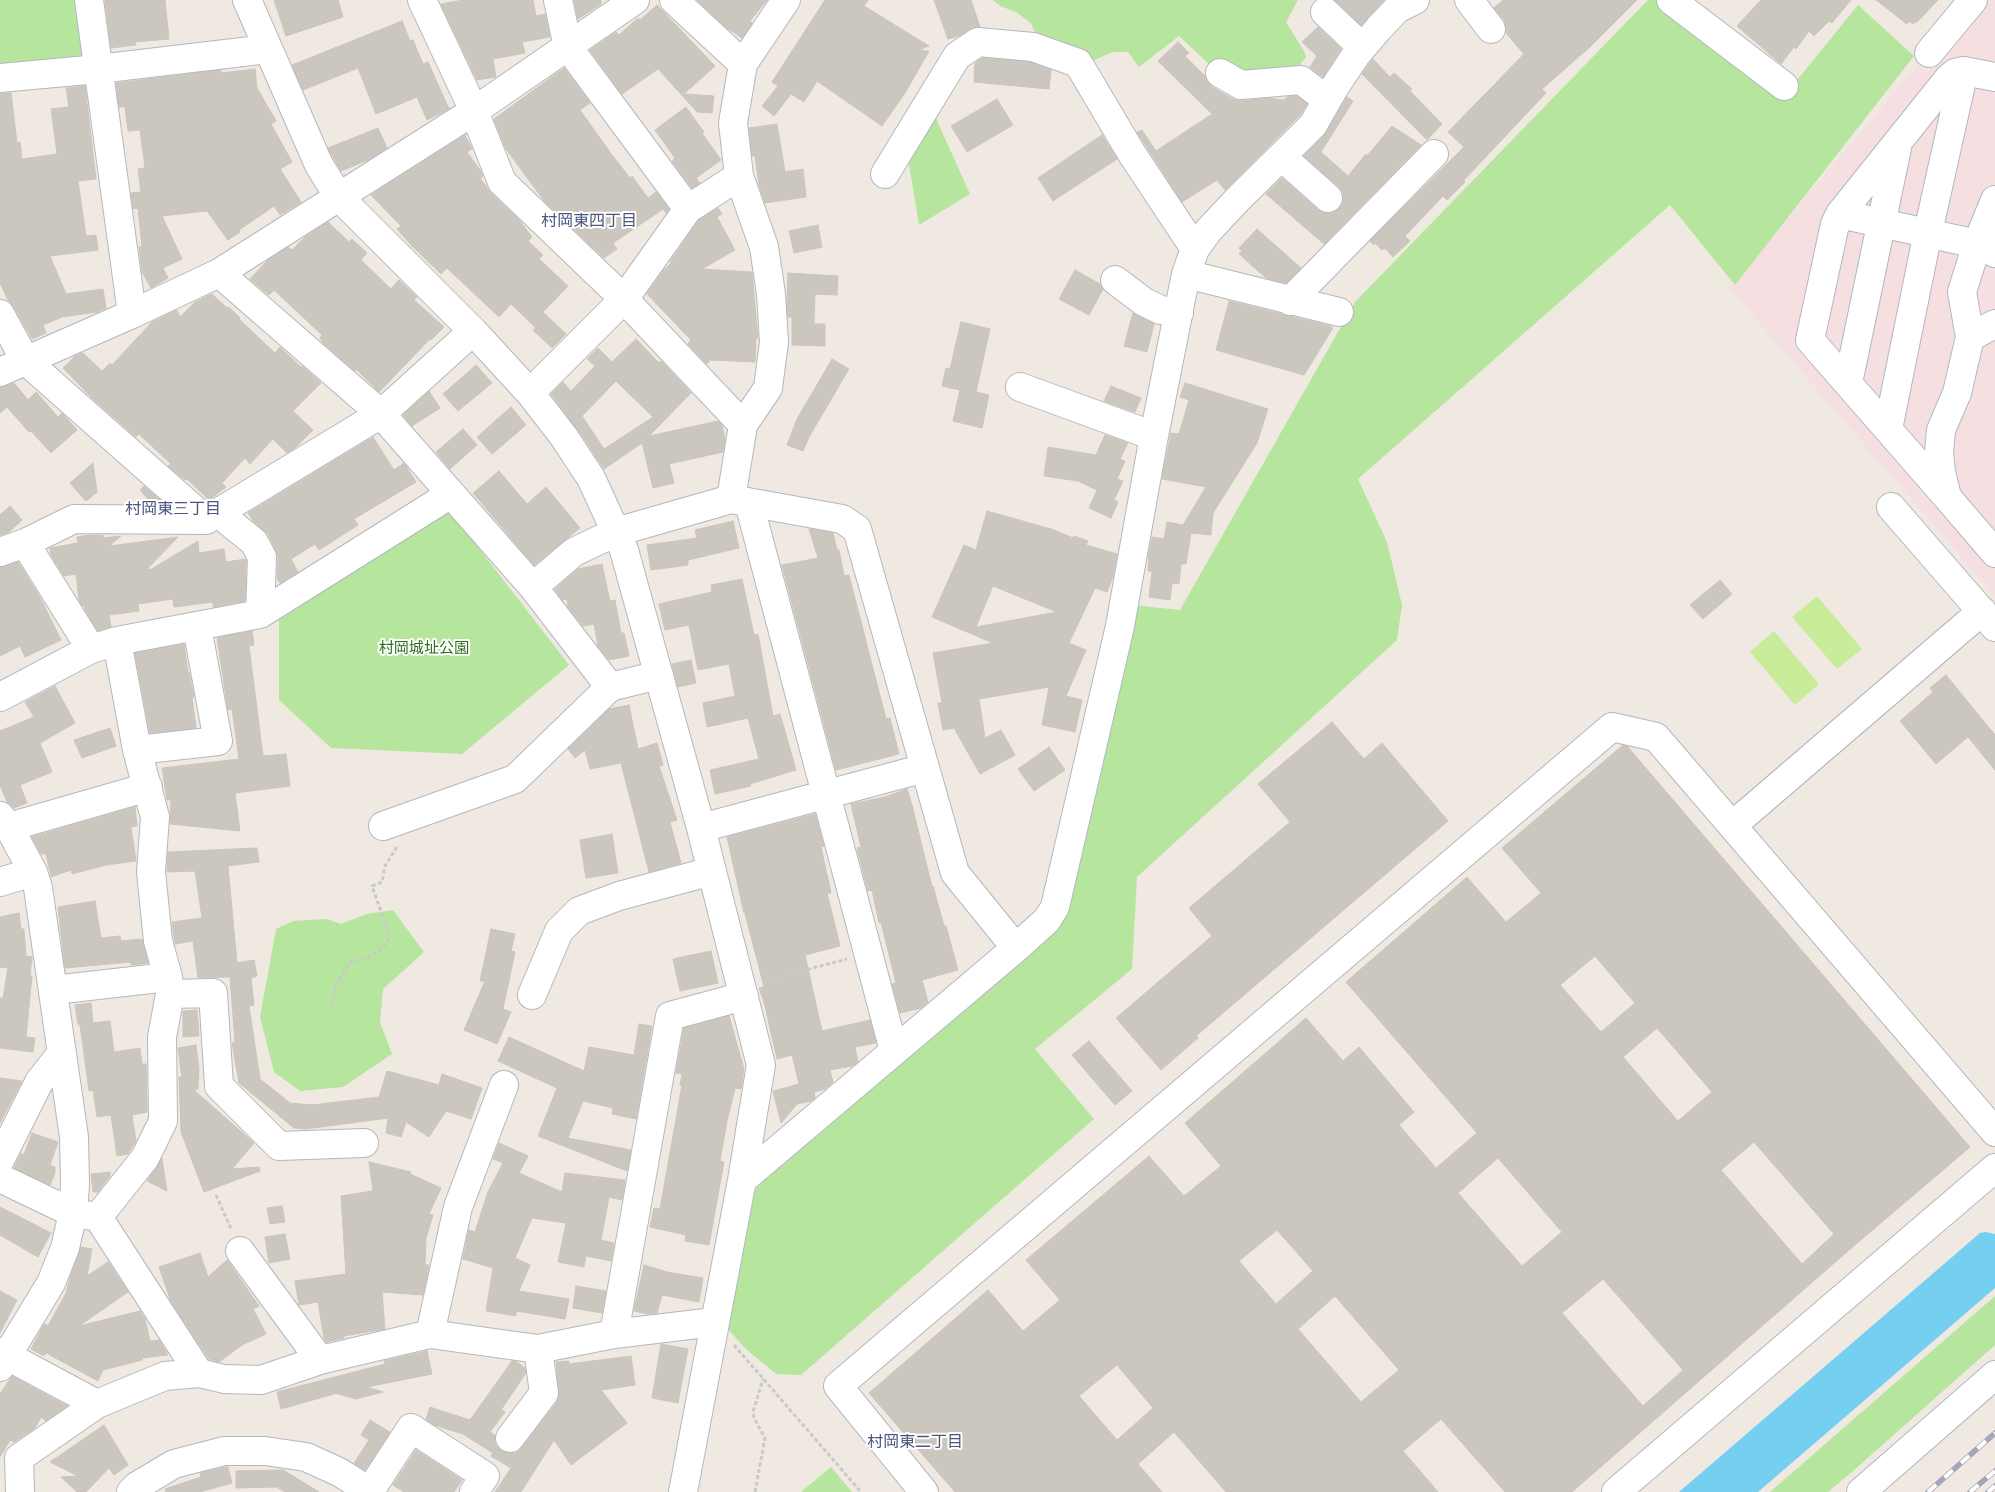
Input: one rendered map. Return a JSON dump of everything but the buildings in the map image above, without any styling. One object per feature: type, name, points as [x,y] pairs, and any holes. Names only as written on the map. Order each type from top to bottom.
[{"type":"street","points":[[89,0],[132,314]]},
{"type":"street","points":[[247,0],[320,165],[339,197],[473,330],[530,393],[564,437],[592,478],[624,550],[701,828],[761,1064],[742,1180],[683,1492]]},
{"type":"street","points":[[422,0],[474,111],[502,182],[624,299],[743,424]]},
{"type":"street","points":[[558,0],[568,47],[688,209]]},
{"type":"street","points":[[0,372],[132,314],[219,273],[474,111],[635,0]]},
{"type":"street","points":[[674,0],[743,64]]},
{"type":"street","points":[[786,0],[743,64],[733,123],[738,176],[764,247],[772,294],[774,342],[768,388],[743,424],[740,501],[826,794],[894,1050]]},
{"type":"street","points":[[742,1180],[1048,920],[1055,907],[1059,892],[1120,626],[1154,436],[1186,274],[1195,249],[1208,231],[1238,199],[1313,125],[1362,47],[1397,9],[1415,0]]},
{"type":"street","points":[[1469,0],[1491,28]]},
{"type":"street","points":[[1671,0],[1784,86]]},
{"type":"street","points":[[1930,53],[1973,0]]},
{"type":"street","points":[[1325,12],[1362,47]]},
{"type":"street","points":[[885,174],[957,56],[978,42],[1033,47],[1078,63],[1132,154],[1195,249]]},
{"type":"street","points":[[0,78],[98,69],[268,49]]},
{"type":"street","points":[[1995,77],[1964,71],[1955,73],[1948,78],[1840,214],[1835,224],[1810,340],[1995,553]]},
{"type":"street","points":[[1888,429],[1928,232],[1964,71]]},
{"type":"street","points":[[1232,87],[1301,80],[1327,100]]},
{"type":"street","points":[[1848,383],[1898,142]]},
{"type":"street","points":[[1290,301],[1434,154]]},
{"type":"street","points":[[1282,157],[1328,198]]},
{"type":"street","points":[[530,393],[624,299],[688,209],[738,176]]},
{"type":"street","points":[[1947,497],[1939,453],[1941,430],[1957,393],[1970,337],[1962,292],[1986,248],[1995,200]]},
{"type":"street","points":[[1840,214],[1928,232],[1986,248]]},
{"type":"street","points":[[219,273],[381,414],[533,587],[610,687]]},
{"type":"street","points":[[1186,274],[1339,312]]},
{"type":"street","points":[[1115,280],[1144,302],[1161,310],[1179,313]]},
{"type":"street","points":[[0,314],[25,360],[212,516],[254,542],[262,556],[260,614]]},
{"type":"street","points":[[1970,337],[1995,324]]},
{"type":"street","points":[[0,552],[25,543],[74,519],[212,516],[381,414],[473,330]]},
{"type":"street","points":[[1020,387],[1154,436]]},
{"type":"street","points":[[0,697],[91,649],[117,641],[260,614],[451,494]]},
{"type":"street","points":[[533,587],[574,552],[616,532],[740,501],[842,520],[857,529],[954,873],[1016,948]]},
{"type":"street","points":[[1732,825],[1988,619],[1891,507]]},
{"type":"street","points":[[25,543],[91,649]]},
{"type":"street","points":[[137,750],[218,740],[197,627]]},
{"type":"street","points":[[97,1404],[2,1358],[51,1282],[65,1248],[86,1215],[145,1158],[164,1121],[162,1037],[169,985],[158,941],[151,872],[156,817],[137,750],[117,641]]},
{"type":"street","points":[[391,835],[515,780],[610,687],[659,675]]},
{"type":"street","points":[[924,1492],[838,1386],[1612,727],[1656,737],[1995,1132]]},
{"type":"street","points":[[701,828],[925,768]]},
{"type":"street","points":[[148,787],[4,821],[33,872],[38,888],[74,1137],[75,1184],[86,1215],[199,1373]]},
{"type":"street","points":[[532,995],[559,931],[579,911],[619,896],[712,871]]},
{"type":"street","points":[[0,882],[33,872]]},
{"type":"street","points":[[54,990],[169,985],[213,993],[220,1086],[279,1146],[364,1142]]},
{"type":"street","points":[[614,1334],[670,1016],[743,991]]},
{"type":"street","points":[[0,1160],[39,1082],[62,1054]]},
{"type":"street","points":[[430,1334],[458,1207],[504,1085]]},
{"type":"street","points":[[1616,1492],[1995,1168]]},
{"type":"street","points":[[0,1178],[86,1215]]},
{"type":"street","points":[[240,1251],[320,1360]]},
{"type":"street","points":[[20,1492],[19,1458],[97,1404],[166,1376],[199,1373],[224,1379],[261,1380],[320,1360],[430,1334],[538,1349],[614,1334],[714,1322]]},
{"type":"street","points":[[510,1438],[544,1393],[538,1349]]},
{"type":"street","points":[[1861,1492],[1995,1375]]},
{"type":"street","points":[[131,1492],[137,1486],[174,1464],[224,1451],[265,1451],[306,1457],[339,1472],[370,1492],[411,1428],[485,1476],[474,1492]]},
{"type":"path","points":[[332,1005],[336,984],[350,963],[373,955],[388,942],[388,931],[372,886],[382,882],[391,835]]},
{"type":"path","points":[[743,991],[867,954]]},
{"type":"path","points":[[216,1195],[240,1251]]},
{"type":"path","points":[[714,1322],[861,1492]]},
{"type":"path","points":[[755,1492],[764,1438],[753,1412],[763,1378]]},
{"type":"shaded area","points":[[1986,0],[1995,0],[1995,596],[1729,288],[1911,73],[1919,67],[1927,73]]},
{"type":"green space","points":[[0,0],[80,0],[88,62],[0,70]]},
{"type":"green space","points":[[993,0],[1298,0],[1286,22],[1306,57],[1292,75],[1241,73],[1209,64],[1179,36],[1139,67],[1128,52],[1113,52],[1092,61],[1037,38],[1031,23],[1016,12],[1000,6]]},
{"type":"green space","points":[[1648,0],[1655,0],[1781,100],[1858,5],[1914,56],[1735,285],[1670,205],[1358,479],[1387,542],[1402,605],[1397,640],[1137,877],[1132,969],[1035,1049],[1094,1119],[801,1375],[776,1374],[746,1349],[727,1328],[752,1192],[1065,912],[1132,605],[1180,610],[1355,302]]},
{"type":"green space","points":[[932,104],[938,123],[970,194],[919,225],[907,152]]},
{"type":"green space","name":"村岡城址公園","points":[[447,507],[569,665],[462,754],[331,748],[279,700],[279,620]]},
{"type":"green space","points":[[1817,596],[1862,649],[1837,669],[1792,617]]},
{"type":"green space","points":[[1774,631],[1819,684],[1795,705],[1750,652]]},
{"type":"green space","points":[[393,910],[424,952],[383,989],[380,1022],[392,1054],[343,1087],[300,1091],[274,1072],[260,1017],[276,929],[293,921],[327,919],[341,924],[367,914]]},
{"type":"green space","points":[[1995,1296],[1995,1345],[1853,1471],[1828,1492],[1770,1492]]},
{"type":"green space","points":[[831,1467],[852,1492],[801,1492]]},
{"type":"water","points":[[1980,1233],[1995,1234],[1995,1288],[1758,1492],[1679,1492]]},
{"type":"railway","points":[[1928,1492],[1995,1433]]},
{"type":"railway","points":[[1970,1492],[1995,1471]]},
{"type":"railway","points":[[1988,1492],[1995,1486]]},
{"type":"district","name":"村岡東四丁目","points":[[589,221]]},
{"type":"district","name":"村岡東三丁目","points":[[173,509]]},
{"type":"district","name":"村岡東二丁目","points":[[915,1442]]}]
